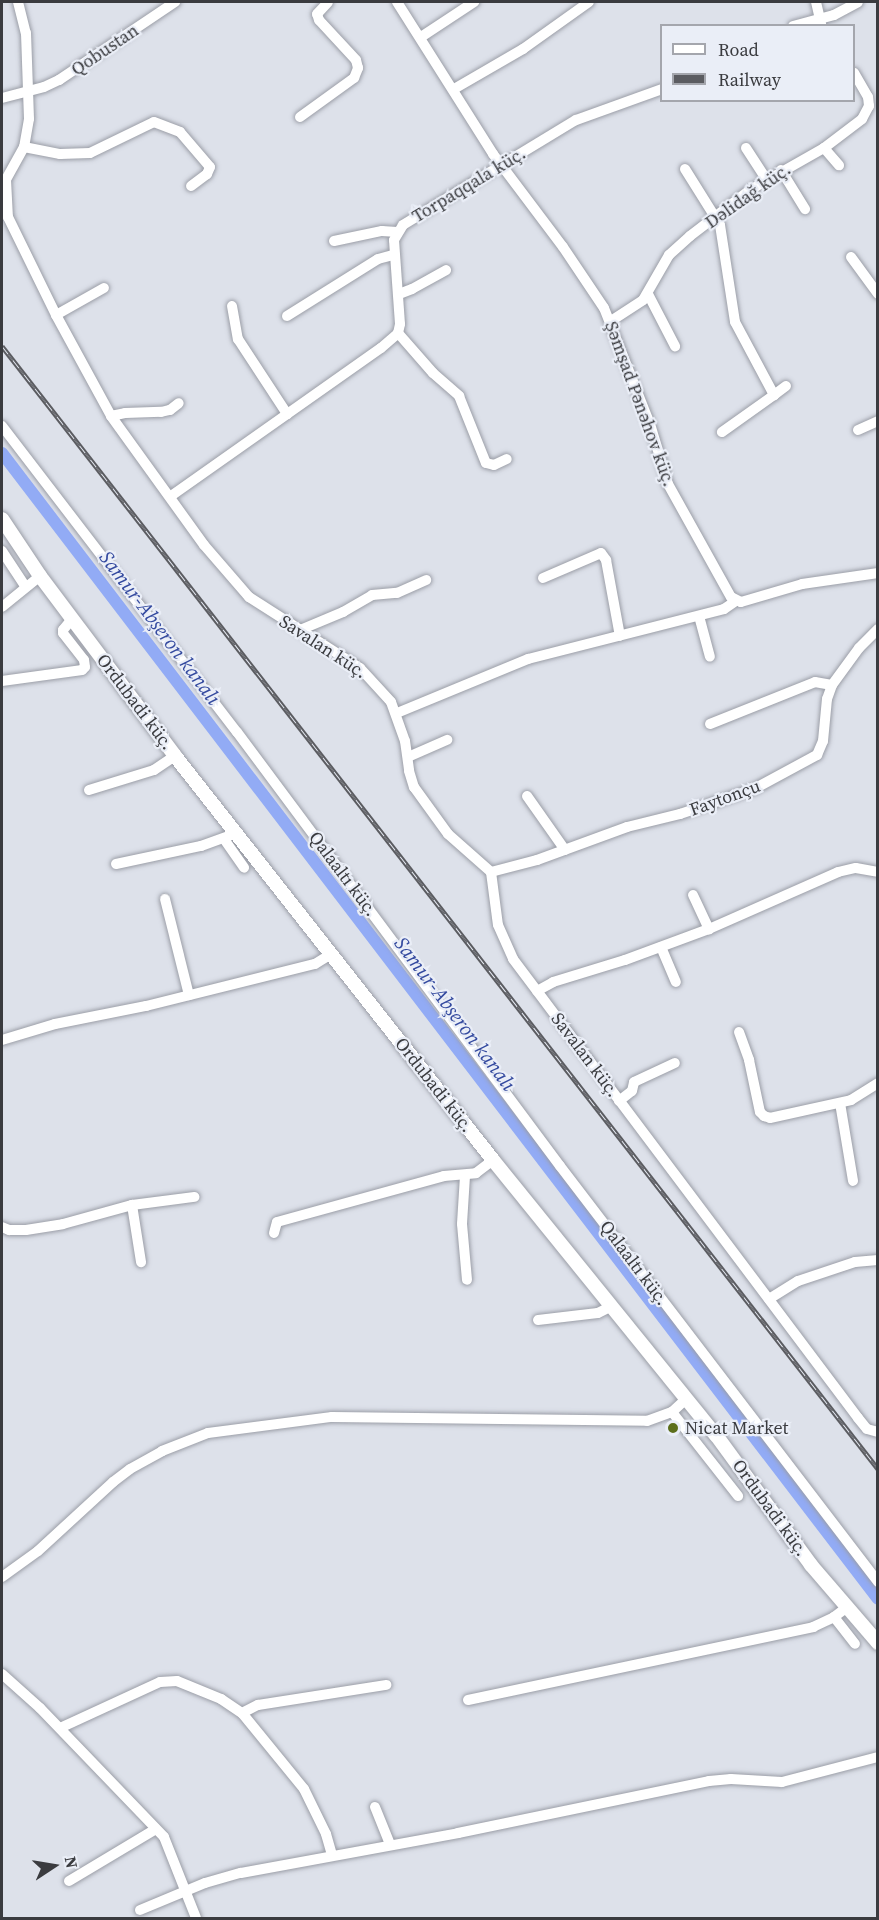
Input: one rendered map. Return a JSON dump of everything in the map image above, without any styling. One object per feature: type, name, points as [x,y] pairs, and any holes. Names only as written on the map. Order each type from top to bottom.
[{"type":"street","name":"Savalan küç.","points":[[18,2],[26,33],[30,92],[24,147],[4,180],[6,204],[11,224],[56,315],[111,416],[171,496],[209,552],[249,597],[360,668],[373,679],[397,713],[411,780],[448,834],[491,872],[498,925],[503,941],[537,991],[858,1418],[867,1429],[876,1432]]},
{"type":"street","name":"Qobustan","points":[[2,98],[16,92],[30,92],[59,80],[100,55],[176,2]]},
{"type":"street","points":[[300,117],[354,78],[358,68],[356,60],[319,20],[317,14],[320,8],[328,2]]},
{"type":"street","name":"Şəmşad Pənəhov küç.","points":[[397,2],[501,166],[563,247],[611,321],[653,432],[668,484],[724,588],[736,601]]},
{"type":"street","points":[[421,37],[474,2]]},
{"type":"street","points":[[454,89],[523,49],[589,2]]},
{"type":"street","points":[[816,2],[820,22],[858,2]]},
{"type":"street","name":"Dəlidağ küç.","points":[[611,321],[638,305],[648,294],[669,255],[766,179],[824,147],[854,127],[873,107],[855,75]]},
{"type":"street","name":"Torpaqqala küç.","points":[[398,333],[399,294],[393,255],[396,232],[403,225],[589,113],[660,89]]},
{"type":"street","points":[[24,147],[60,154],[90,153],[154,122],[180,132],[210,167],[207,174],[191,186]]},
{"type":"street","points":[[824,147],[838,165]]},
{"type":"street","points":[[746,148],[766,179]]},
{"type":"street","points":[[685,169],[717,217],[723,237],[735,322],[774,395]]},
{"type":"street","points":[[781,170],[805,209]]},
{"type":"street","points":[[334,241],[382,231],[396,232]]},
{"type":"street","points":[[287,316],[378,259],[393,255]]},
{"type":"street","points":[[851,257],[878,294]]},
{"type":"street","points":[[399,294],[412,290],[446,270]]},
{"type":"street","points":[[56,315],[104,288]]},
{"type":"street","points":[[648,294],[675,346]]},
{"type":"street","points":[[232,306],[238,339],[287,414]]},
{"type":"street","points":[[171,496],[381,348],[398,333],[433,373],[459,396],[486,463],[494,465],[507,459]]},
{"type":"street","points":[[722,432],[786,386]]},
{"type":"street","points":[[111,416],[125,413],[161,412],[170,410],[179,403]]},
{"type":"street","points":[[858,430],[878,420]]},
{"type":"street","name":"Qalaaltı küç.","points":[[2,426],[237,732],[561,1166],[878,1582]]},
{"type":"street","name":"Ordubadi küç.","points":[[2,519],[40,576],[175,756],[230,836],[331,954],[493,1160],[686,1399],[846,1608],[878,1643]]},
{"type":"street","points":[[2,551],[25,586]]},
{"type":"street","points":[[543,578],[594,555],[604,555],[620,636]]},
{"type":"street","points":[[397,713],[528,659],[699,616],[724,609],[736,601],[748,601],[812,582],[878,573]]},
{"type":"street","points":[[2,607],[40,576]]},
{"type":"street","points":[[300,630],[343,612],[372,595],[397,593],[426,580]]},
{"type":"street","points":[[699,616],[710,657]]},
{"type":"street","points":[[2,681],[85,668],[84,660],[63,633],[72,619]]},
{"type":"street","name":"Faytonçu","points":[[491,872],[565,850],[627,827],[680,814],[754,789],[817,755],[823,741],[824,716],[832,685],[859,648],[878,629]]},
{"type":"street","points":[[710,724],[815,682],[832,685]]},
{"type":"street","points":[[408,757],[447,740]]},
{"type":"street","points":[[89,790],[154,770],[175,756]]},
{"type":"street","points":[[527,796],[565,850]]},
{"type":"street","points":[[116,864],[230,836],[244,868]]},
{"type":"street","points":[[537,991],[553,982],[662,947],[708,929],[838,872],[856,868],[878,872]]},
{"type":"street","points":[[693,895],[708,929]]},
{"type":"street","points":[[165,899],[189,995]]},
{"type":"street","points":[[662,947],[676,982]]},
{"type":"street","points":[[2,1040],[55,1024],[189,995],[315,964],[331,954]]},
{"type":"street","points":[[739,1032],[749,1060],[760,1112],[764,1116],[770,1118],[851,1100],[878,1083]]},
{"type":"street","points":[[620,1101],[632,1091],[634,1082],[675,1063]]},
{"type":"street","points":[[840,1103],[853,1181]]},
{"type":"street","points":[[274,1233],[277,1222],[444,1176],[465,1176],[476,1173],[493,1160]]},
{"type":"street","points":[[465,1176],[462,1224],[467,1280]]},
{"type":"street","points":[[2,1227],[9,1230],[26,1230],[63,1224],[132,1204],[195,1197]]},
{"type":"street","points":[[132,1204],[141,1262]]},
{"type":"street","points":[[769,1299],[798,1281],[855,1262],[878,1260]]},
{"type":"street","points":[[538,1320],[598,1314],[612,1306]]},
{"type":"street","points":[[2,1577],[38,1551],[130,1469],[162,1451],[208,1433],[332,1417],[647,1421],[672,1412],[686,1399]]},
{"type":"street","points":[[672,1412],[738,1496]]},
{"type":"street","points":[[468,1700],[813,1627],[834,1617],[846,1608]]},
{"type":"street","points":[[834,1617],[855,1644]]},
{"type":"street","points":[[2,1674],[60,1728],[164,1837],[172,1852],[196,1918]]},
{"type":"street","points":[[60,1728],[169,1680],[221,1699],[242,1713],[304,1789],[326,1834],[332,1855]]},
{"type":"street","points":[[242,1713],[258,1705],[386,1685]]},
{"type":"street","points":[[140,1910],[241,1873],[709,1781],[730,1779],[782,1782],[878,1757]]},
{"type":"street","points":[[375,1807],[390,1844]]},
{"type":"street","points":[[69,1881],[156,1829]]},
{"type":"waterway","name":"Samur-Abşeron kanalı","points":[[2,453],[878,1599]]},
{"type":"railway","points":[[2,346],[878,1469]]},
{"type":"place","name":"Nicat Market","points":[[673,1428]]}]
